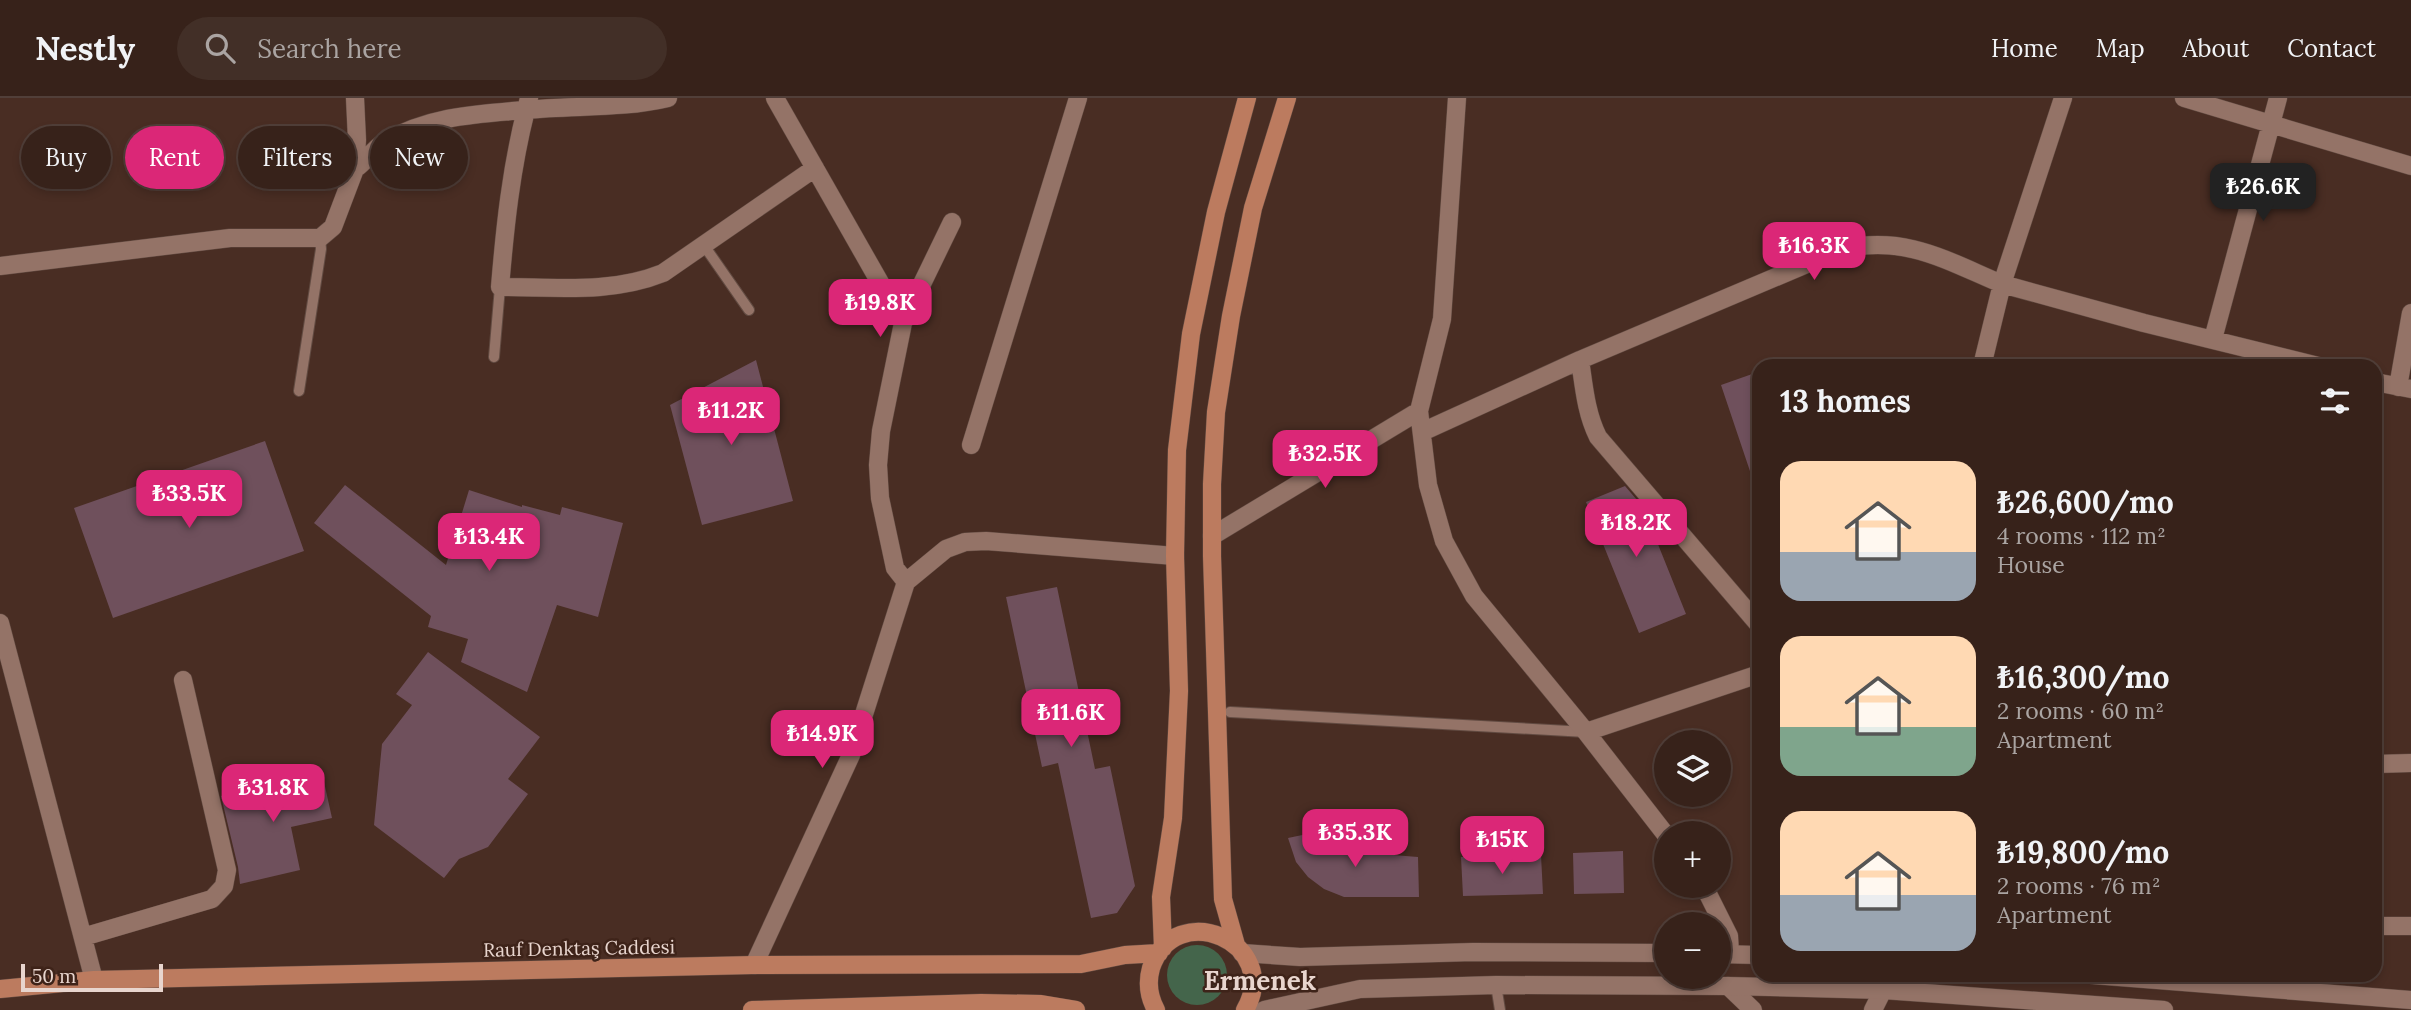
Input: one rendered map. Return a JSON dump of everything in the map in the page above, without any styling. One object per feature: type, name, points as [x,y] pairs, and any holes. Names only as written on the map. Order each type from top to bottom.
[{"type":"main road","points":[[1161,950],[1161,897],[1173,818],[1179,691],[1175,556],[1177,450],[1191,334],[1216,212],[1247,98]]},
{"type":"main road","points":[[1245,1010],[1253,987],[1252,971],[1239,949],[1223,899],[1212,484],[1216,412],[1231,316],[1253,208],[1287,98]]},
{"type":"main road","points":[[1156,1010],[1149,989],[1149,975],[1161,950],[1173,939],[1199,931],[1225,937],[1239,949]]},
{"type":"main road","name":"Rauf Denktaş Caddesi","points":[[0,989],[94,980],[754,965],[1081,964],[1161,950]]},
{"type":"main road","points":[[752,1010],[981,1003],[1040,1004],[1076,1010]]},
{"type":"street","points":[[355,98],[356,154]]},
{"type":"street","points":[[356,168],[382,144],[425,124],[457,116],[528,104],[555,107],[642,104],[668,98]]},
{"type":"street","points":[[775,98],[903,323]]},
{"type":"street","points":[[971,445],[1078,98]]},
{"type":"street","points":[[1457,98],[1443,310],[1419,411],[1428,485],[1444,541],[1474,596],[1655,821]]},
{"type":"street","points":[[1984,359],[2002,284],[2063,98]]},
{"type":"street","points":[[2184,98],[2411,166]]},
{"type":"street","points":[[2213,339],[2278,98]]},
{"type":"street","points":[[528,104],[508,198],[500,287],[605,288],[625,285],[663,273],[815,168]]},
{"type":"street","points":[[0,267],[230,239],[320,238],[333,227],[347,189]]},
{"type":"street","points":[[906,582],[895,568],[880,498],[878,465],[881,431],[903,323],[952,222]]},
{"type":"street","points":[[1422,432],[1580,360],[1842,249],[1858,246],[1902,246],[1923,250],[2002,284],[2291,359]]},
{"type":"street","points":[[2382,383],[2405,388],[2411,313]]},
{"type":"street","points":[[1580,360],[1587,405],[1598,437],[1752,617]]},
{"type":"street","points":[[1212,536],[1419,411]]},
{"type":"street","points":[[754,965],[851,755],[906,582],[946,549],[965,542],[986,541],[1175,556]]},
{"type":"street","points":[[0,623],[94,980]]},
{"type":"street","points":[[1586,732],[1752,676]]},
{"type":"street","points":[[83,937],[212,899],[224,886],[227,870],[183,680]]},
{"type":"street","points":[[2382,764],[2411,764]]},
{"type":"street","points":[[2382,926],[2411,926]]},
{"type":"street","points":[[1239,949],[1300,957],[1473,952],[1654,953]]},
{"type":"street","points":[[1731,954],[1752,955]]},
{"type":"street","points":[[2192,982],[2411,1000]]},
{"type":"street","points":[[1264,1010],[1360,989],[1496,985],[1654,986]]},
{"type":"street","points":[[1731,986],[1883,990],[2074,1006],[2164,1010]]},
{"type":"street","points":[[1305,1010],[1360,989]]},
{"type":"street","points":[[1731,989],[1753,1010]]},
{"type":"street","points":[[1873,1010],[1883,990]]},
{"type":"lane","points":[[299,391],[321,250],[320,238]]},
{"type":"lane","points":[[703,244],[749,310]]},
{"type":"lane","points":[[494,357],[500,287]]},
{"type":"lane","points":[[1230,712],[1586,732]]},
{"type":"lane","points":[[1496,985],[1500,1010]]},
{"type":"green space","points":[[1191,945],[1203,945],[1222,958],[1227,975],[1225,987],[1214,1000],[1203,1005],[1191,1005],[1172,992],[1167,981],[1167,969],[1180,950]]},
{"type":"building","points":[[756,360],[793,501],[702,525],[670,405]]},
{"type":"building","points":[[1752,374],[1752,477],[1721,385]]},
{"type":"building","points":[[265,441],[304,551],[113,618],[74,508]]},
{"type":"building","points":[[345,485],[446,565],[469,490],[522,507],[560,515],[562,507],[623,523],[598,617],[557,605],[527,692],[461,662],[468,639],[428,627],[431,616],[314,523]]},
{"type":"building","points":[[1625,486],[1643,507],[1686,614],[1639,633],[1586,502]]},
{"type":"building","points":[[1057,587],[1095,769],[1110,766],[1135,886],[1117,913],[1091,918],[1058,763],[1042,767],[1006,597]]},
{"type":"building","points":[[428,652],[540,737],[508,779],[528,794],[488,847],[459,859],[444,878],[374,825],[382,744],[412,705],[396,694]]},
{"type":"building","points":[[322,773],[332,818],[291,827],[300,870],[240,884],[221,796]]},
{"type":"building","points":[[1326,830],[1332,842],[1344,851],[1418,857],[1419,897],[1344,897],[1324,889],[1308,877],[1296,862],[1288,838]]},
{"type":"building","points":[[1623,851],[1624,893],[1574,894],[1573,853]]},
{"type":"building","points":[[1541,855],[1543,894],[1463,896],[1461,857]]},
{"type":"district","name":"Ermenek","points":[[1260,981]]}]
